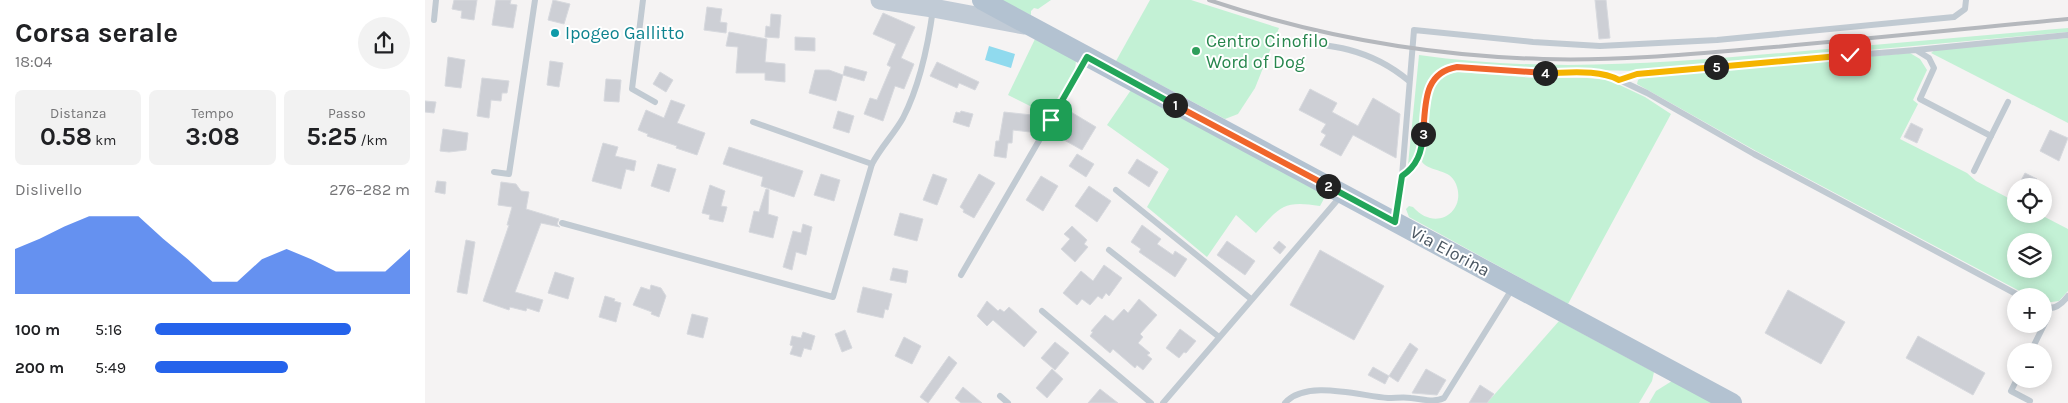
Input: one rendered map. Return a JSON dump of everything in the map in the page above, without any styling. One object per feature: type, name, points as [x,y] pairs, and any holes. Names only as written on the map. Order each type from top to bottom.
[{"type":"main road","name":"Via Elorina","points":[[982,0],[1733,403]]},
{"type":"street","points":[[880,0],[1032,27]]},
{"type":"lane","points":[[434,20],[436,0]]},
{"type":"lane","points":[[494,172],[509,174],[535,0]]},
{"type":"lane","points":[[643,0],[632,89],[655,102]]},
{"type":"lane","points":[[1395,222],[1402,176],[1414,30],[1584,46],[1717,40],[1954,16],[1965,9],[1966,0]]},
{"type":"lane","points":[[562,223],[833,296],[873,164],[880,150],[904,117],[922,67],[933,8]]},
{"type":"lane","points":[[1619,80],[1637,74],[1669,70],[1916,50],[2068,35]]},
{"type":"lane","points":[[1280,41],[1324,44],[1367,55],[1394,68],[1409,81]]},
{"type":"lane","points":[[1916,50],[1929,58],[1934,68],[1920,99],[1991,136]]},
{"type":"lane","points":[[961,275],[1087,57]]},
{"type":"lane","points":[[1402,176],[1415,164],[1421,152],[1427,96],[1431,84],[1438,74],[1447,69],[1457,67],[1533,74],[1588,73],[1611,76],[1647,93],[1753,154],[2007,289]]},
{"type":"lane","points":[[1974,171],[2008,102]]},
{"type":"lane","points":[[753,122],[873,164]]},
{"type":"lane","points":[[1116,190],[1251,299]]},
{"type":"lane","points":[[1163,403],[1342,194]]},
{"type":"lane","points":[[1109,250],[1219,337]]},
{"type":"lane","points":[[1285,403],[1297,394],[1319,390],[1389,398],[1412,398],[1433,402],[1440,401],[1444,398],[1514,286]]},
{"type":"lane","points":[[2052,306],[2063,302],[2068,296]]},
{"type":"lane","points":[[1042,311],[1151,403]]},
{"type":"lane","points":[[2012,388],[2011,391],[2030,401]]},
{"type":"lane","points":[[1000,396],[1008,403]]},
{"type":"green space","points":[[999,0],[1051,0],[1038,9],[1034,8],[1031,11],[1031,15]]},
{"type":"green space","name":"Centro Cinofilo Word of Dog","points":[[1150,0],[1191,0],[1279,28],[1255,88],[1238,114],[1225,119],[1116,61]]},
{"type":"green space","points":[[2068,28],[2068,32],[1639,71],[1541,69],[1455,63],[1442,67],[1433,75],[1427,85],[1418,150],[1411,164],[1408,165],[1419,55],[1513,64],[1652,63]]},
{"type":"green space","points":[[2068,38],[2068,123],[1931,53],[1935,50]]},
{"type":"green space","points":[[1035,39],[1076,60],[1075,71],[1048,115],[1008,95]]},
{"type":"green space","points":[[1910,53],[1920,59],[1927,70],[1913,100],[1918,104],[1900,139],[1967,173],[1976,181],[2007,197],[2007,223],[2052,223],[2052,221],[2068,229],[2068,291],[2059,301],[2052,302],[2052,288],[2014,288],[1756,151],[1637,84],[1641,78],[1669,73]]},
{"type":"green space","points":[[1458,72],[1534,78],[1609,80],[1645,97],[1671,114],[1568,304],[1409,217],[1406,209],[1409,206],[1422,215],[1440,218],[1453,210],[1457,203],[1458,194],[1453,179],[1449,175],[1430,168],[1422,162],[1428,108],[1432,95],[1437,84],[1446,76]]},
{"type":"green space","points":[[1131,90],[1326,195],[1320,206],[1308,204],[1290,205],[1277,211],[1256,233],[1236,215],[1207,257],[1147,207],[1169,169],[1107,125]]},
{"type":"green space","points":[[1559,321],[1654,372],[1652,381],[1639,403],[1487,403]]},
{"type":"green space","points":[[1672,381],[1714,403],[1649,403],[1656,391]]},
{"type":"water","points":[[989,46],[1015,54],[1011,68],[985,60]]},
{"type":"building","points":[[454,0],[477,0],[474,20],[461,18],[462,11],[452,9]]},
{"type":"building","points":[[496,0],[511,0],[510,4],[517,5],[513,28],[492,25]]},
{"type":"building","points":[[553,0],[570,4],[564,24],[548,20]]},
{"type":"building","points":[[1595,0],[1606,0],[1610,38],[1599,39]]},
{"type":"building","points":[[707,7],[722,9],[720,22],[727,23],[726,33],[704,30]]},
{"type":"building","points":[[883,13],[915,27],[901,58],[914,64],[904,89],[895,86],[883,121],[864,114],[870,98],[877,100],[891,67],[887,65],[896,44],[873,34]]},
{"type":"building","points":[[771,14],[781,15],[779,38],[765,37],[766,26],[770,27]]},
{"type":"building","points":[[729,32],[767,39],[765,62],[785,64],[785,82],[765,80],[765,73],[736,73],[738,47],[726,46]]},
{"type":"building","points":[[795,37],[815,38],[815,51],[795,50]]},
{"type":"building","points":[[448,57],[465,60],[461,88],[445,86]]},
{"type":"building","points":[[550,61],[563,63],[559,87],[547,85]]},
{"type":"building","points":[[937,62],[979,82],[975,90],[959,83],[957,88],[930,76]]},
{"type":"building","points":[[845,66],[867,72],[864,81],[843,75]]},
{"type":"building","points":[[815,70],[829,70],[843,75],[836,101],[809,93]]},
{"type":"building","points":[[660,72],[673,80],[666,92],[653,84]]},
{"type":"building","points":[[482,78],[509,81],[507,93],[502,93],[501,101],[491,100],[489,118],[477,116]]},
{"type":"building","points":[[606,79],[621,80],[619,102],[604,101]]},
{"type":"building","points":[[1310,89],[1337,103],[1332,112],[1358,126],[1373,98],[1400,114],[1396,158],[1353,135],[1341,156],[1320,145],[1326,135],[1321,132],[1326,124],[1299,110]]},
{"type":"building","points":[[671,100],[685,105],[677,123],[705,133],[697,155],[647,136],[648,134],[638,130],[646,110],[664,118]]},
{"type":"building","points":[[425,101],[436,102],[434,113],[425,112]]},
{"type":"building","points":[[838,111],[854,116],[849,133],[833,128]]},
{"type":"building","points":[[961,111],[973,114],[969,127],[953,122],[956,112],[960,113]]},
{"type":"building","points":[[1004,112],[1032,115],[1030,132],[1013,130],[1012,143],[1008,143],[1006,158],[994,156],[996,141],[999,141]]},
{"type":"building","points":[[1071,112],[1096,127],[1082,150],[1057,136]]},
{"type":"building","points":[[1911,123],[1923,129],[1917,143],[1904,137]]},
{"type":"building","points":[[443,129],[468,133],[466,150],[440,151]]},
{"type":"building","points":[[2050,130],[2068,138],[2059,161],[2040,151]]},
{"type":"building","points":[[603,143],[618,147],[615,156],[636,161],[634,171],[626,169],[621,189],[592,181]]},
{"type":"building","points":[[729,147],[803,171],[794,197],[761,186],[763,177],[723,164]]},
{"type":"building","points":[[1077,154],[1094,164],[1086,177],[1069,166]]},
{"type":"building","points":[[1137,159],[1158,172],[1149,187],[1128,173]]},
{"type":"building","points":[[658,164],[676,169],[669,192],[651,186]]},
{"type":"building","points":[[2025,173],[2035,178],[2022,178]]},
{"type":"building","points":[[821,174],[840,180],[834,201],[814,195]]},
{"type":"building","points":[[933,174],[947,179],[937,205],[923,200]]},
{"type":"building","points":[[979,174],[995,183],[974,218],[963,212],[964,210],[960,207]]},
{"type":"building","points":[[1041,176],[1058,186],[1043,211],[1026,200]]},
{"type":"building","points":[[437,181],[446,182],[445,194],[435,192]]},
{"type":"building","points":[[501,182],[516,184],[521,191],[529,192],[526,209],[559,219],[557,224],[560,227],[541,223],[515,292],[543,300],[539,312],[527,308],[526,311],[510,307],[509,310],[483,301],[509,225],[507,225],[512,207],[498,205]]},
{"type":"building","points":[[710,185],[725,191],[721,206],[727,207],[723,222],[709,219],[710,215],[702,213]]},
{"type":"building","points":[[1089,186],[1111,201],[1097,222],[1075,206]]},
{"type":"building","points":[[766,189],[769,190],[768,214],[778,217],[773,238],[749,232],[754,211],[759,212]]},
{"type":"building","points":[[900,213],[923,219],[917,241],[894,235]]},
{"type":"building","points":[[803,224],[812,227],[806,255],[796,252],[792,270],[783,267],[793,231],[801,233]]},
{"type":"building","points":[[1142,225],[1161,239],[1157,244],[1173,255],[1175,251],[1187,259],[1175,277],[1139,252],[1141,249],[1131,242]]},
{"type":"building","points":[[1072,226],[1087,240],[1084,244],[1088,247],[1075,262],[1061,249],[1070,239],[1064,234]]},
{"type":"building","points":[[466,240],[475,242],[467,294],[457,292]]},
{"type":"building","points":[[1227,241],[1255,261],[1245,275],[1217,255]]},
{"type":"building","points":[[1279,241],[1286,247],[1280,254],[1273,248]]},
{"type":"building","points":[[1320,250],[1384,286],[1354,340],[1290,305]]},
{"type":"building","points":[[1104,265],[1122,278],[1109,296],[1106,293],[1102,299],[1098,296],[1090,305],[1082,299],[1077,305],[1063,293],[1081,271],[1093,281]]},
{"type":"building","points":[[893,268],[908,271],[906,283],[890,280]]},
{"type":"building","points":[[555,272],[574,278],[568,299],[548,293]]},
{"type":"building","points":[[651,285],[661,288],[666,296],[659,317],[651,314],[652,312],[633,305],[641,287],[650,290]]},
{"type":"building","points":[[863,287],[892,294],[888,310],[885,309],[883,318],[857,312]]},
{"type":"building","points":[[1788,290],[1845,322],[1821,364],[1765,333]]},
{"type":"building","points":[[605,296],[621,303],[616,322],[599,317]]},
{"type":"building","points":[[1139,299],[1157,315],[1140,334],[1143,337],[1138,343],[1150,353],[1147,355],[1152,359],[1143,370],[1137,365],[1135,368],[1113,349],[1110,353],[1090,336],[1093,332],[1091,331],[1105,315],[1113,321],[1124,309],[1128,313]]},
{"type":"building","points":[[987,301],[998,311],[1000,309],[1004,312],[1009,307],[1037,332],[1024,347],[993,320],[987,326],[977,316]]},
{"type":"building","points":[[692,314],[708,318],[703,338],[687,334]]},
{"type":"building","points":[[1180,329],[1196,341],[1179,358],[1166,348]]},
{"type":"building","points":[[845,330],[852,348],[842,352],[835,334]]},
{"type":"building","points":[[803,332],[815,336],[811,350],[804,348],[801,357],[790,354],[793,346],[790,345],[792,336],[801,338]]},
{"type":"building","points":[[1918,336],[1985,373],[1973,395],[1906,358]]},
{"type":"building","points":[[904,337],[921,346],[912,364],[895,356]]},
{"type":"building","points":[[1055,342],[1069,353],[1055,370],[1041,358]]},
{"type":"building","points":[[1410,343],[1418,349],[1398,382],[1389,376]]},
{"type":"building","points":[[949,356],[957,363],[928,403],[920,397]]},
{"type":"building","points":[[1373,367],[1389,376],[1385,384],[1368,375]]},
{"type":"building","points":[[1052,369],[1063,379],[1047,398],[1036,388]]},
{"type":"building","points":[[1426,369],[1446,380],[1437,395],[1412,393]]},
{"type":"building","points":[[1480,385],[1494,394],[1487,403],[1469,403]]},
{"type":"building","points":[[963,387],[982,403],[961,403],[955,398]]},
{"type":"building","points":[[1100,389],[1118,403],[1088,403]]},
{"type":"railway","points":[[1209,0],[1290,24],[1374,42],[1458,54],[1543,59],[1621,58],[1699,53],[2068,19]]},
{"type":"place","name":"Ipogeo Gallitto","points":[[555,33]]},
{"type":"place","name":"Centro Cinofilo Word of Dog","points":[[1196,51]]},
{"type":"route","points":[[1051,120],[1087,57],[1395,222],[1402,176],[1410,171],[1421,152],[1427,96],[1431,84],[1438,74],[1447,69],[1457,67],[1533,74],[1588,73],[1611,76],[1619,80],[1637,74],[1669,70],[1850,55]]}]
